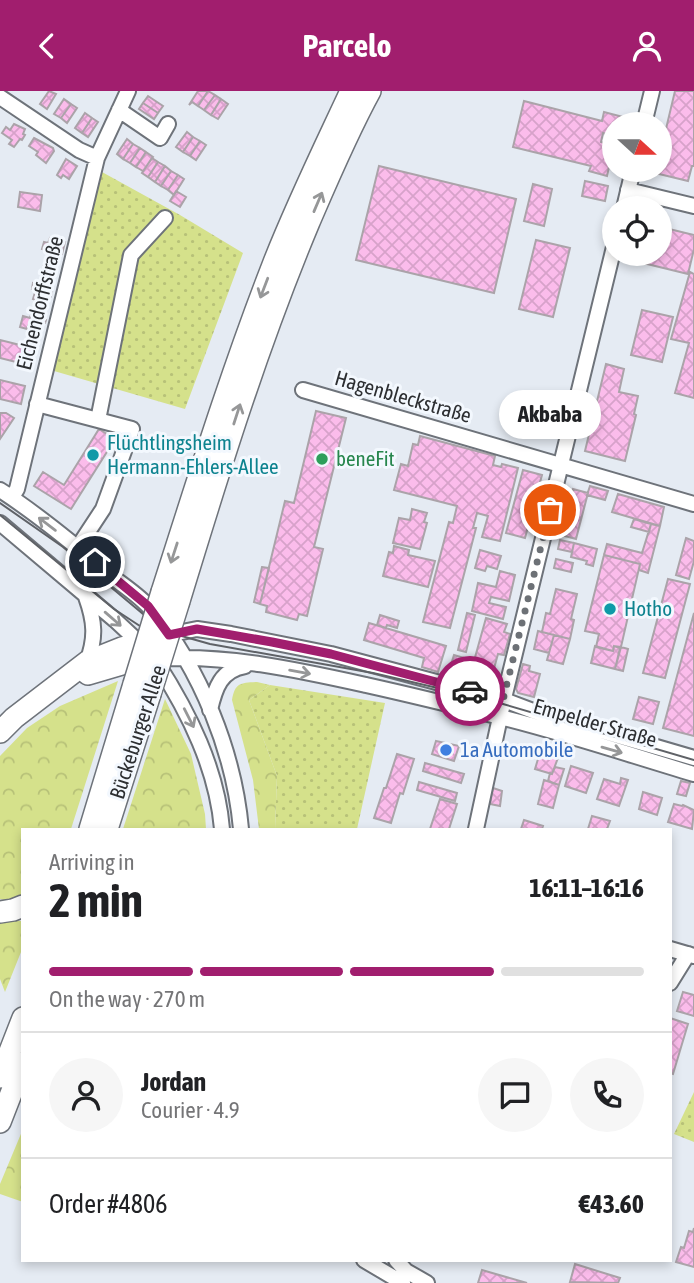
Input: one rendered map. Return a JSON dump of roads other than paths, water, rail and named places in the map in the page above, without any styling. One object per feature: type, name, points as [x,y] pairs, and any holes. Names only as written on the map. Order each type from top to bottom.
[{"type":"highway","points":[[164,601],[247,334],[301,200],[351,91]]},
{"type":"highway","points":[[164,601],[236,416],[280,293],[326,181],[370,91]]},
{"type":"highway","name":"Bückeburger Allee","points":[[94,828],[142,689],[164,601]]},
{"type":"highway","points":[[0,732],[14,718],[87,663],[122,647],[143,655]]},
{"type":"highway","points":[[52,688],[143,655]]},
{"type":"highway","points":[[0,912],[21,907]]},
{"type":"highway","points":[[0,1077],[21,1023]]},
{"type":"highway","points":[[0,1122],[21,1068]]},
{"type":"highway","points":[[0,1132],[21,1091]]},
{"type":"street","name":"Eichendorffstraße","points":[[11,497],[17,489],[97,158],[128,91]]},
{"type":"street","points":[[647,112],[652,91]]},
{"type":"street","points":[[0,97],[79,150],[97,158]]},
{"type":"street","points":[[119,110],[160,138],[168,124]]},
{"type":"street","points":[[627,196],[630,182]]},
{"type":"street","points":[[628,190],[694,206]]},
{"type":"street","points":[[98,420],[131,255],[165,218]]},
{"type":"street","points":[[475,828],[503,700],[609,266]]},
{"type":"street","name":"Hagenbleckstraße","points":[[303,390],[694,504]]},
{"type":"street","points":[[37,404],[132,429],[103,509],[78,547]]},
{"type":"street","points":[[11,497],[78,547],[164,601],[169,635],[184,657],[211,710],[226,751],[238,800],[241,828]]},
{"type":"street","points":[[0,523],[86,595],[143,655],[191,722],[203,750],[222,828]]},
{"type":"street","points":[[86,595],[92,617],[94,641],[87,663]]},
{"type":"street","points":[[143,655],[164,601]]},
{"type":"street","name":"Empelder Straße","points":[[169,635],[197,629],[331,654],[503,700],[694,758]]},
{"type":"street","name":"Bückeburger Allee","points":[[143,655],[169,635]]},
{"type":"street","name":"Empelder Straße","points":[[143,655],[255,664],[330,677],[499,717],[694,773]]},
{"type":"street","points":[[211,710],[213,695],[221,679],[230,670],[255,664]]},
{"type":"street","points":[[672,950],[691,955],[672,980]]},
{"type":"street","points":[[367,1262],[402,1283]]},
{"type":"street","points":[[398,1262],[406,1271],[426,1283]]},
{"type":"tram line","points":[[0,503],[63,547],[143,614],[171,633],[210,644],[373,673],[442,689],[503,704],[694,760]]},
{"type":"tram line","points":[[0,515],[114,609],[146,630],[165,638]]},
{"type":"place","name":"Flüchtlingsheim Hermann-Ehlers-Allee","points":[[93,455]]},
{"type":"place","name":"beneFit","points":[[322,459]]},
{"type":"place","name":"Akbaba","points":[[550,510]]},
{"type":"place","name":"Hotho","points":[[610,609]]},
{"type":"place","name":"1a Automobile","points":[[446,750]]}]
